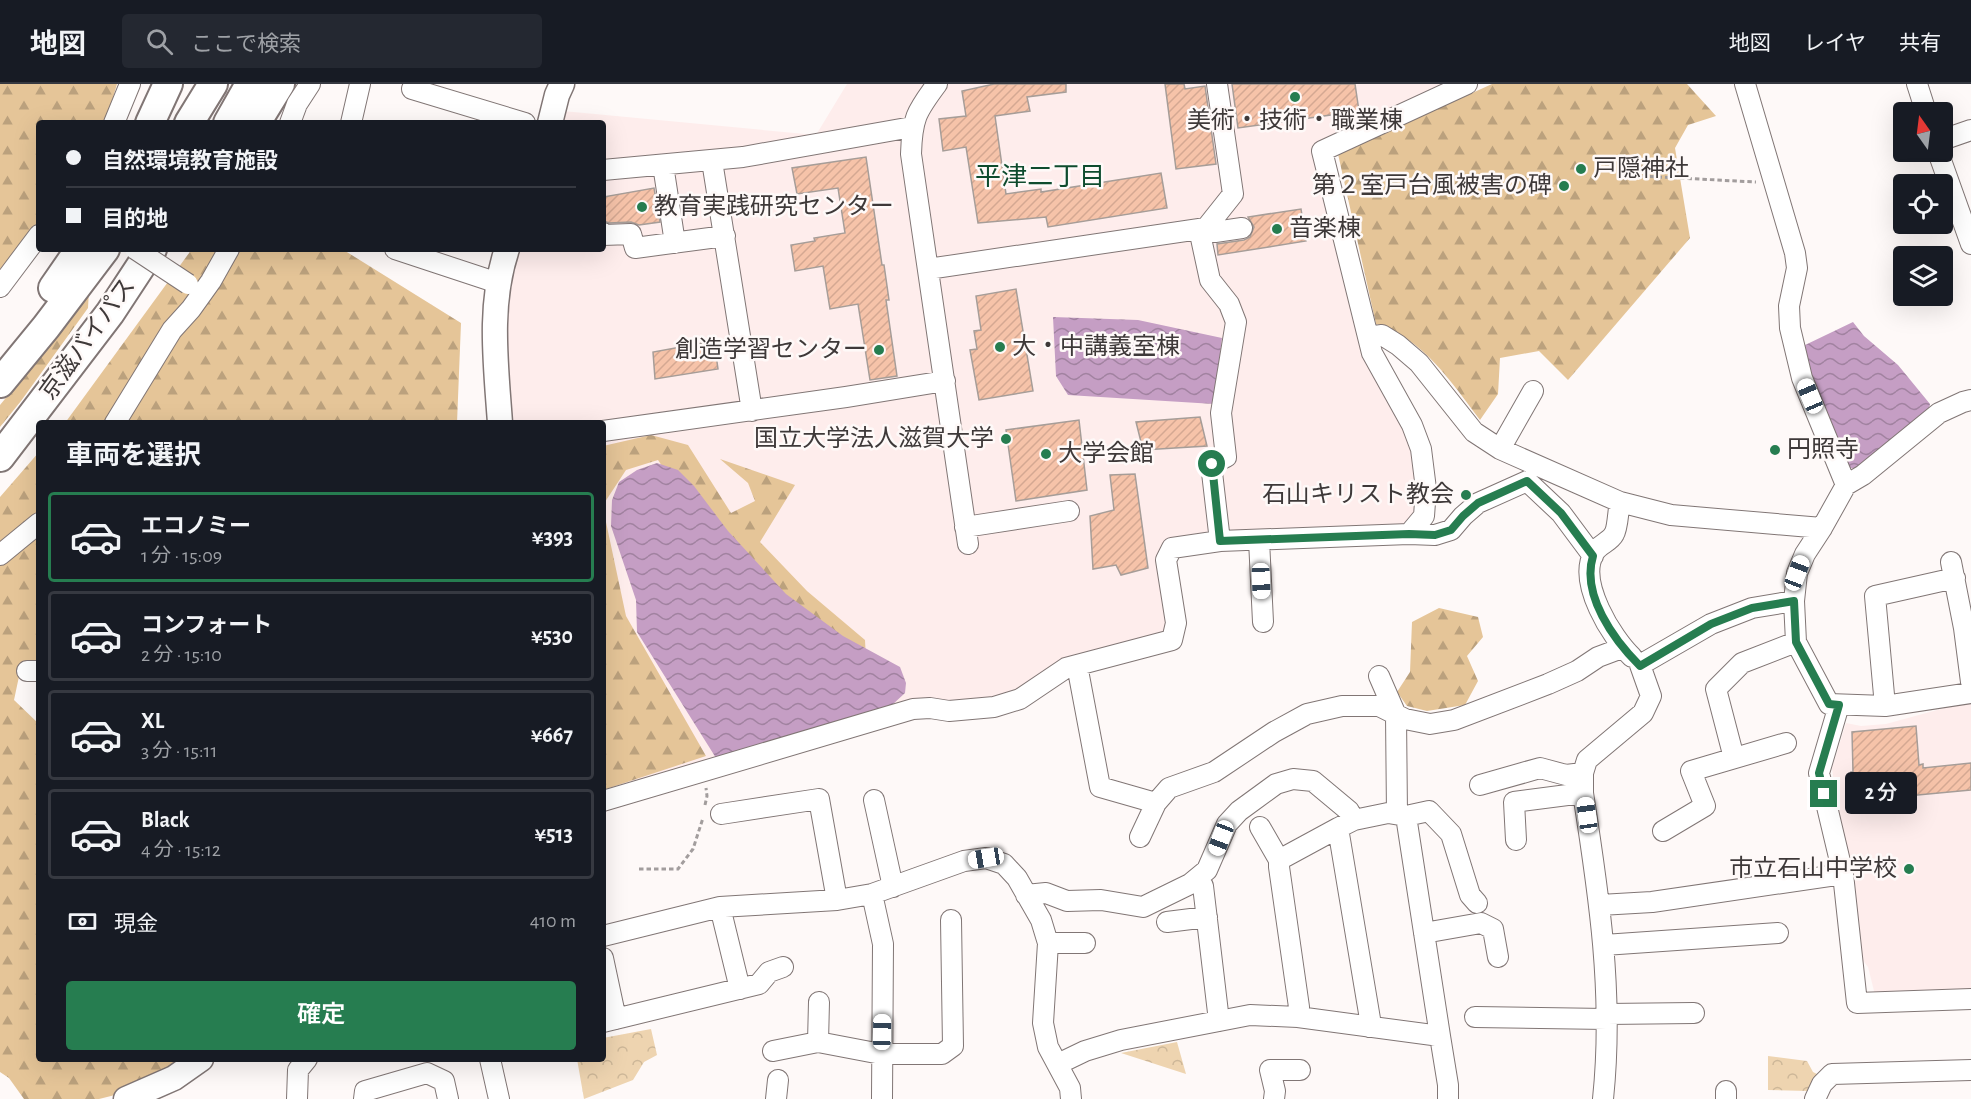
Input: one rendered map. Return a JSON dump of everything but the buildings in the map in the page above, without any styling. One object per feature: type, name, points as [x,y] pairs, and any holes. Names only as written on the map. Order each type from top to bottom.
[{"type":"highway","points":[[151,120],[168,84]]},
{"type":"highway","points":[[191,120],[213,84]]},
{"type":"highway","points":[[230,120],[250,84]]},
{"type":"highway","points":[[258,120],[280,84]]},
{"type":"highway","points":[[0,360],[78,252]]},
{"type":"highway","name":"京滋バイパス","points":[[0,383],[103,252]]},
{"type":"highway","name":"京滋バイパス","points":[[0,457],[110,313],[150,252]]},
{"type":"highway","points":[[110,313],[171,252]]},
{"type":"main road","points":[[551,120],[562,84]]},
{"type":"main road","points":[[500,420],[494,330],[498,283],[506,252]]},
{"type":"main road","points":[[126,1099],[174,1078],[197,1062]]},
{"type":"street","points":[[115,120],[130,84]]},
{"type":"street","points":[[291,120],[297,104],[310,84]]},
{"type":"street","points":[[352,120],[360,84]]},
{"type":"street","points":[[936,84],[917,112],[912,127],[911,154],[967,536],[1069,511]]},
{"type":"street","points":[[1202,229],[1233,194],[1217,84]]},
{"type":"street","points":[[1409,534],[1424,516],[1426,489],[1421,449],[1412,425],[1372,353],[1322,151],[1467,84]]},
{"type":"street","points":[[1745,84],[1795,253],[1797,268],[1789,306],[1790,328],[1802,378],[1846,484]]},
{"type":"street","points":[[1917,84],[1923,102]]},
{"type":"street","points":[[412,89],[515,120]]},
{"type":"street","points":[[606,170],[712,161],[825,144],[912,127]]},
{"type":"street","points":[[1953,136],[1971,130]]},
{"type":"street","points":[[712,161],[752,411]]},
{"type":"street","points":[[1943,162],[1965,207],[1971,244]]},
{"type":"street","points":[[663,165],[675,243]]},
{"type":"street","points":[[928,268],[1202,229],[1215,232],[1242,228]]},
{"type":"street","points":[[1202,229],[1210,280],[1229,304],[1236,322],[1221,413],[1226,457],[1212,464],[1220,541]]},
{"type":"street","points":[[606,235],[631,234],[635,248],[725,236]]},
{"type":"street","points":[[0,287],[36,239]]},
{"type":"street","points":[[140,252],[195,289]]},
{"type":"street","points":[[117,420],[195,289],[226,252]]},
{"type":"street","points":[[404,252],[498,283]]},
{"type":"street","points":[[1369,341],[1374,336],[1382,335],[1398,345],[1419,363],[1474,432],[1500,449],[1620,502],[1671,514],[1822,528]]},
{"type":"street","points":[[606,431],[945,381]]},
{"type":"street","points":[[1500,449],[1533,391]]},
{"type":"street","points":[[1971,400],[1939,413],[1863,475],[1846,484],[1805,554],[1797,573],[1794,601],[1796,642],[1829,704],[1886,706],[1971,693]]},
{"type":"street","points":[[606,800],[913,709],[930,708],[949,711],[994,707],[1020,699],[1066,668],[1172,640],[1176,623],[1166,560],[1172,548],[1220,541],[1435,535],[1451,530],[1478,503],[1527,481],[1561,513],[1593,556]]},
{"type":"street","points":[[1603,1099],[1607,1017],[1604,945],[1583,793],[1583,773],[1587,760],[1643,713],[1651,696],[1640,666],[1622,648],[1598,609],[1592,585],[1589,566],[1594,552],[1614,534],[1620,502]]},
{"type":"street","points":[[0,555],[36,525]]},
{"type":"street","points":[[1259,540],[1263,622]]},
{"type":"street","points":[[1886,706],[1875,596],[1953,570],[1967,628],[1971,682]]},
{"type":"street","points":[[1640,666],[1711,624],[1752,608],[1794,601]]},
{"type":"street","points":[[1734,758],[1716,689],[1742,663],[1796,642]]},
{"type":"street","points":[[1140,837],[1156,803],[1169,788],[1214,772],[1274,732],[1307,714],[1342,706],[1379,706],[1405,719],[1431,724],[1454,720],[1548,684],[1598,657],[1622,648]]},
{"type":"street","points":[[1077,665],[1100,788],[1156,803]]},
{"type":"street","points":[[1380,676],[1396,715],[1402,815],[1424,933],[1448,1099]]},
{"type":"street","points":[[1839,705],[1819,773],[1843,874],[1857,1003],[1971,999]]},
{"type":"street","points":[[1663,831],[1705,806],[1691,771],[1786,743]]},
{"type":"street","points":[[1480,784],[1540,768],[1566,775],[1583,773]]},
{"type":"street","points":[[1026,895],[1046,893],[1067,901],[1101,900],[1143,907],[1190,884],[1208,870],[1227,824],[1239,811],[1276,784],[1293,778],[1313,781],[1349,811],[1346,824],[1369,1027]]},
{"type":"street","points":[[1516,840],[1514,802],[1583,793]]},
{"type":"street","points":[[721,814],[819,799],[837,900]]},
{"type":"street","points":[[874,800],[893,887]]},
{"type":"street","points":[[1279,860],[1346,824],[1388,813],[1402,815],[1429,811],[1451,834],[1470,895],[1477,903]]},
{"type":"street","points":[[1260,827],[1279,860],[1299,1007],[1298,1017]]},
{"type":"street","points":[[606,935],[720,907],[837,900],[872,894],[964,861],[986,858],[1004,864],[1017,878],[1041,920],[1048,943],[1043,1023],[1048,1047],[1070,1088],[1071,1099]]},
{"type":"street","points":[[1600,905],[1652,902],[1843,874]]},
{"type":"street","points":[[1203,886],[1219,1021]]},
{"type":"street","points":[[872,894],[883,944],[882,1099]]},
{"type":"street","points":[[720,907],[740,989]]},
{"type":"street","points":[[1167,922],[1207,917]]},
{"type":"street","points":[[773,1051],[818,1042],[881,1054],[942,1054],[953,1046],[951,920]]},
{"type":"street","points":[[1424,933],[1481,923],[1493,929],[1498,957]]},
{"type":"street","points":[[1604,945],[1778,933]]},
{"type":"street","points":[[1048,943],[1085,943]]},
{"type":"street","points":[[606,985],[610,1021],[759,984],[769,972],[783,967]]},
{"type":"street","points":[[818,1042],[819,1002]]},
{"type":"street","points":[[1475,1017],[1607,1017],[1694,1013]]},
{"type":"street","points":[[1058,1064],[1085,1051],[1121,1040],[1250,1015],[1298,1017],[1440,1036]]},
{"type":"street","points":[[297,1099],[298,1070],[305,1062]]},
{"type":"street","points":[[491,1062],[499,1099]]},
{"type":"street","points":[[1274,1099],[1275,1091],[1269,1070],[1300,1070]]},
{"type":"street","points":[[1815,1099],[1822,1084],[1832,1074],[1971,1070]]},
{"type":"street","points":[[364,1099],[365,1091],[427,1073],[444,1081],[448,1099]]},
{"type":"path","points":[[1620,176],[1775,182]]},
{"type":"path","points":[[639,868],[678,869],[693,849],[703,819],[707,796],[702,772]]},
{"type":"shaded area","name":"国立大学法人滋賀大学","points":[[847,84],[1453,84],[1316,148],[1413,450],[1419,489],[1418,513],[1407,527],[1169,543],[1169,623],[1166,635],[1019,694],[950,705],[606,794],[606,420],[510,420],[504,331],[508,282],[518,252],[606,252],[606,120],[561,120],[563,111],[816,135]]},
{"type":"shaded area","name":"市立石山中学校","points":[[1959,704],[1971,704],[1971,989],[1875,995],[1868,967],[1855,950],[1832,768],[1846,723],[1861,726],[1886,724]]},
{"type":"green space","points":[[0,84],[117,84],[106,120],[36,120],[36,224],[21,246],[0,269]]},
{"type":"green space","points":[[1492,84],[1687,84],[1716,116],[1688,125],[1675,148],[1690,238],[1568,380],[1539,351],[1500,358],[1498,394],[1480,420],[1447,377],[1422,351],[1393,331],[1376,324],[1338,154]]},
{"type":"green space","points":[[190,252],[347,252],[461,323],[457,420],[67,420]]},
{"type":"green space","points":[[89,290],[88,308],[0,427],[0,405],[52,342]]},
{"type":"green space","points":[[651,435],[688,445],[731,513],[755,501],[748,483],[720,459],[795,485],[760,542],[807,591],[865,640],[866,659],[786,607],[690,508],[658,460],[626,470],[606,500],[606,445]]},
{"type":"green space","points":[[36,455],[36,666],[21,667],[14,700],[36,721],[36,1062],[180,1062],[123,1093],[99,1099],[24,1099],[9,1078],[0,1072],[0,497]]},
{"type":"green space","points":[[606,522],[626,616],[706,756],[606,789]]},
{"type":"green space","points":[[1439,608],[1478,617],[1483,637],[1467,656],[1478,681],[1465,705],[1427,711],[1407,706],[1397,692],[1410,672],[1412,622]]},
{"type":"green space","points":[[651,1029],[657,1055],[644,1062],[633,1080],[584,1099],[578,1062],[606,1062],[606,1037]]},
{"type":"green space","points":[[1177,1042],[1186,1074],[1121,1053]]},
{"type":"green space","points":[[1768,1056],[1807,1061],[1813,1072],[1819,1075],[1808,1091],[1768,1090]]},
{"type":"water","points":[[1053,317],[1138,320],[1222,338],[1214,404],[1068,395],[1056,376]]},
{"type":"water","points":[[1853,322],[1864,336],[1898,365],[1930,404],[1928,413],[1859,469],[1849,468],[1810,373],[1803,346]]},
{"type":"water","points":[[657,463],[678,470],[694,486],[728,531],[786,594],[843,636],[900,667],[906,683],[905,693],[892,705],[716,758],[637,632],[636,600],[611,526],[612,500],[619,482],[637,470]]},
{"type":"place","name":"美術・技術・職業棟","points":[[1295,97]]},
{"type":"place","name":"戸隠神社","points":[[1581,169]]},
{"type":"place","name":"第２室戸台風被害の碑","points":[[1564,186]]},
{"type":"place","name":"教育実践研究センター","points":[[642,207]]},
{"type":"place","name":"音楽棟","points":[[1277,229]]},
{"type":"place","name":"大・中講義室棟","points":[[1000,347]]},
{"type":"place","name":"創造学習センター","points":[[879,350]]},
{"type":"place","name":"国立大学法人滋賀大学","points":[[1006,439]]},
{"type":"place","name":"円照寺","points":[[1775,450]]},
{"type":"place","name":"大学会館","points":[[1046,454]]},
{"type":"place","name":"石山キリスト教会","points":[[1466,495]]},
{"type":"place","name":"市立石山中学校","points":[[1909,869]]},
{"type":"district","name":"平津二丁目","points":[[1040,177]]},
{"type":"route","points":[[1212,464],[1220,541],[1435,535],[1451,530],[1478,503],[1527,481],[1561,513],[1593,556],[1589,566],[1598,609],[1622,648],[1640,666],[1711,624],[1752,608],[1794,601],[1796,642],[1829,704],[1839,705],[1819,773],[1824,794]]}]
